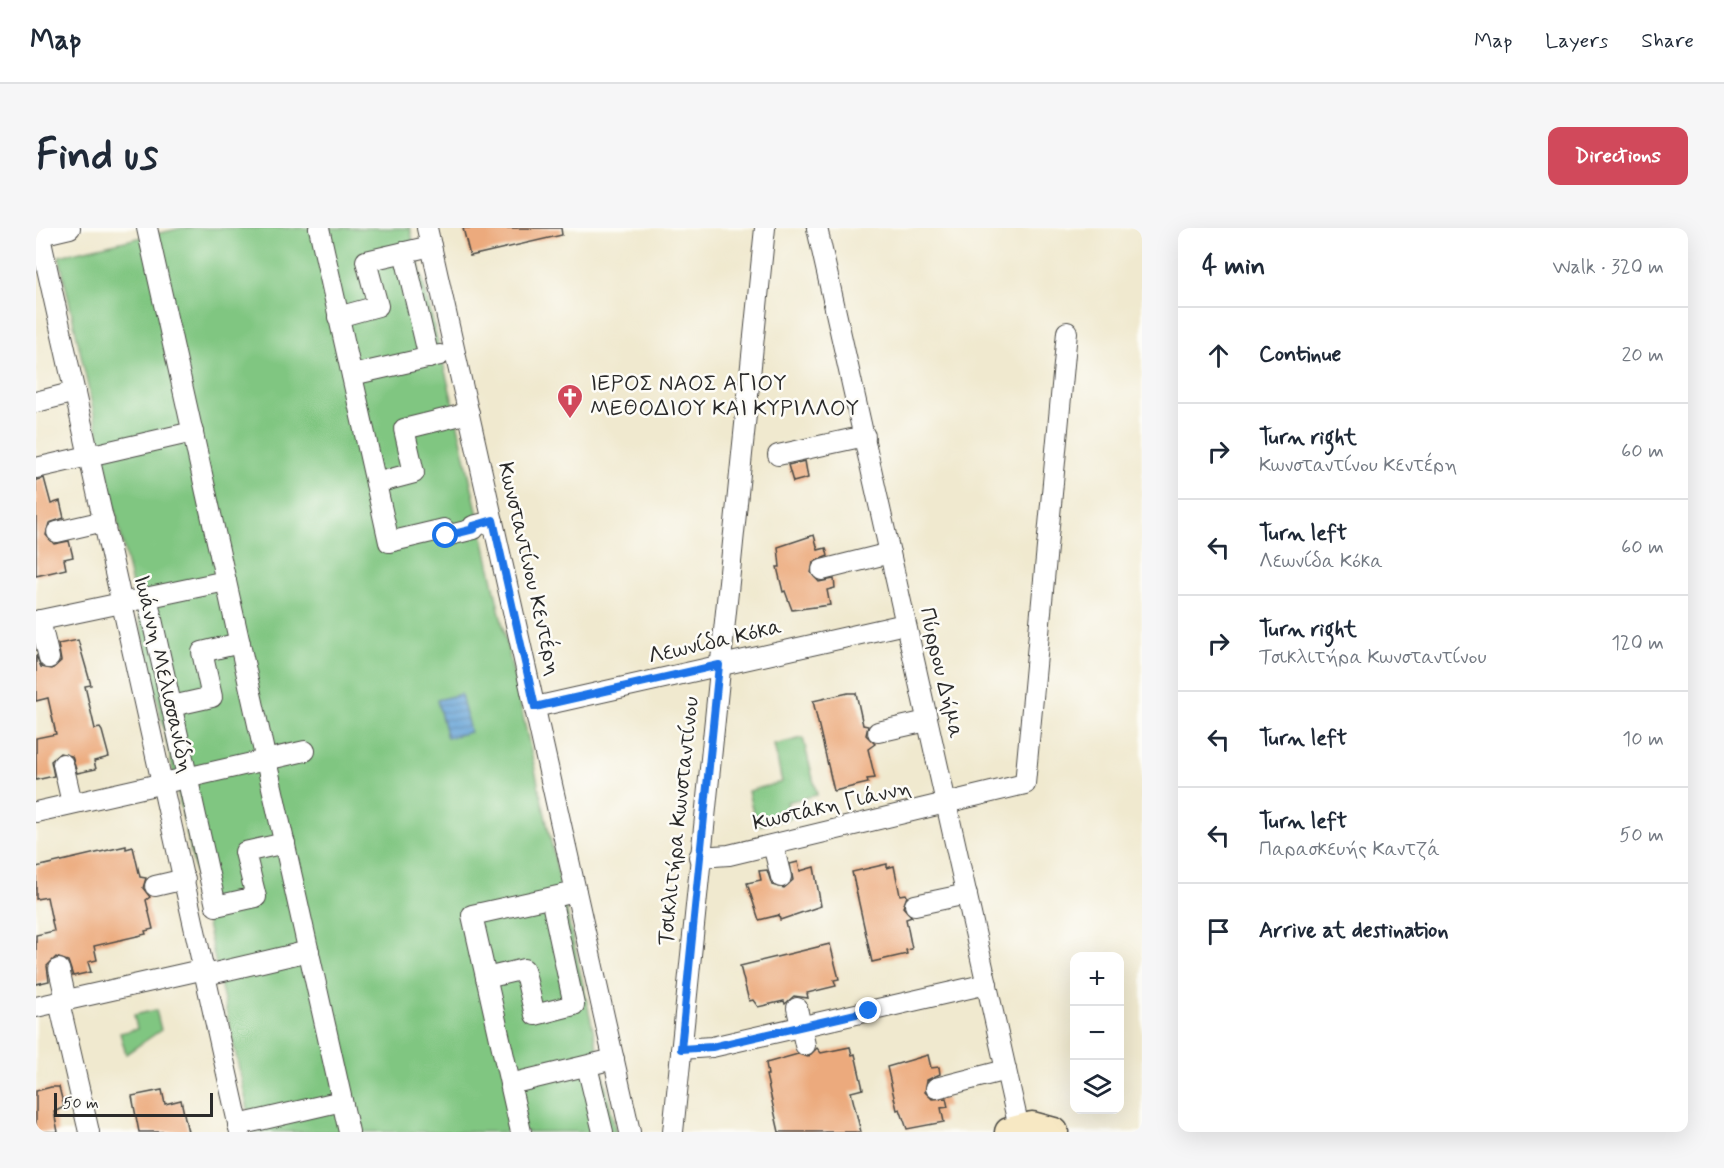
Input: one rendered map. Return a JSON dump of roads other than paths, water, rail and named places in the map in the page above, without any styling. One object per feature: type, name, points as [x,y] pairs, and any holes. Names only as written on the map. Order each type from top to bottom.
[{"type":"street","points":[[38,233],[70,228]]},
{"type":"street","points":[[147,228],[349,1132]]},
{"type":"street","points":[[319,228],[389,543],[444,529],[446,536],[474,529],[473,526],[493,520]]},
{"type":"street","name":"Τσικλιτήρα Κωνσταντίνου","points":[[673,1132],[699,857],[765,228]]},
{"type":"street","name":"Πύρρου Δήμα","points":[[817,228],[1006,1070],[1014,1130]]},
{"type":"street","name":"Ιωάννη Μελισσανίδη","points":[[38,233],[206,972],[239,1128]]},
{"type":"street","points":[[339,317],[378,306],[366,261],[404,252],[429,237]]},
{"type":"street","name":"Κωνσταντίνου Κεντέρη","points":[[429,237],[630,1132]]},
{"type":"street","points":[[404,252],[429,358]]},
{"type":"street","name":"Κωστάκη Γιάννη","points":[[699,857],[729,855],[1025,784],[1068,332]]},
{"type":"street","points":[[352,375],[455,352]]},
{"type":"street","points":[[36,402],[75,392]]},
{"type":"street","points":[[376,483],[414,473],[404,429],[469,413]]},
{"type":"street","points":[[36,468],[193,432]]},
{"type":"street","points":[[778,455],[865,436]]},
{"type":"street","points":[[57,532],[104,521]]},
{"type":"street","points":[[822,570],[890,554]]},
{"type":"street","points":[[49,658],[38,621],[226,581]]},
{"type":"street","points":[[147,597],[216,906],[256,897],[245,852],[285,843]]},
{"type":"street","name":"Λεωνίδα Κόκα","points":[[535,707],[905,624]]},
{"type":"street","points":[[172,706],[212,697],[202,652],[240,643]]},
{"type":"street","points":[[878,732],[927,721]]},
{"type":"street","points":[[36,812],[305,751]]},
{"type":"street","points":[[63,764],[72,803]]},
{"type":"street","points":[[773,844],[781,877]]},
{"type":"street","points":[[155,885],[185,879]]},
{"type":"street","points":[[521,1132],[472,915],[576,892]]},
{"type":"street","points":[[915,905],[967,894]]},
{"type":"street","points":[[486,978],[524,969],[535,1015],[574,1005],[551,898]]},
{"type":"street","points":[[36,1007],[309,951]]},
{"type":"street","points":[[59,969],[70,1095],[88,1132]]},
{"type":"street","points":[[681,1049],[712,1047],[987,984]]},
{"type":"street","points":[[510,1084],[614,1059]]},
{"type":"street","points":[[587,1066],[603,1132]]},
{"type":"street","points":[[936,1088],[1006,1070]]},
{"type":"street","points":[[239,1128],[342,1101]]},
{"type":"street","points":[[1014,1130],[1032,1126],[1054,1132]]},
{"type":"water","points":[[461,694],[470,732],[447,738],[437,700]]},
{"type":"place","name":"ΙΕΡΟΣ ΝΑΟΣ ΑΓΙΟΥ ΜΕΘΟΔΙΟΥ ΚΑΙ ΚΥΡΙΛΛΟΥ","points":[[570,420]]}]
